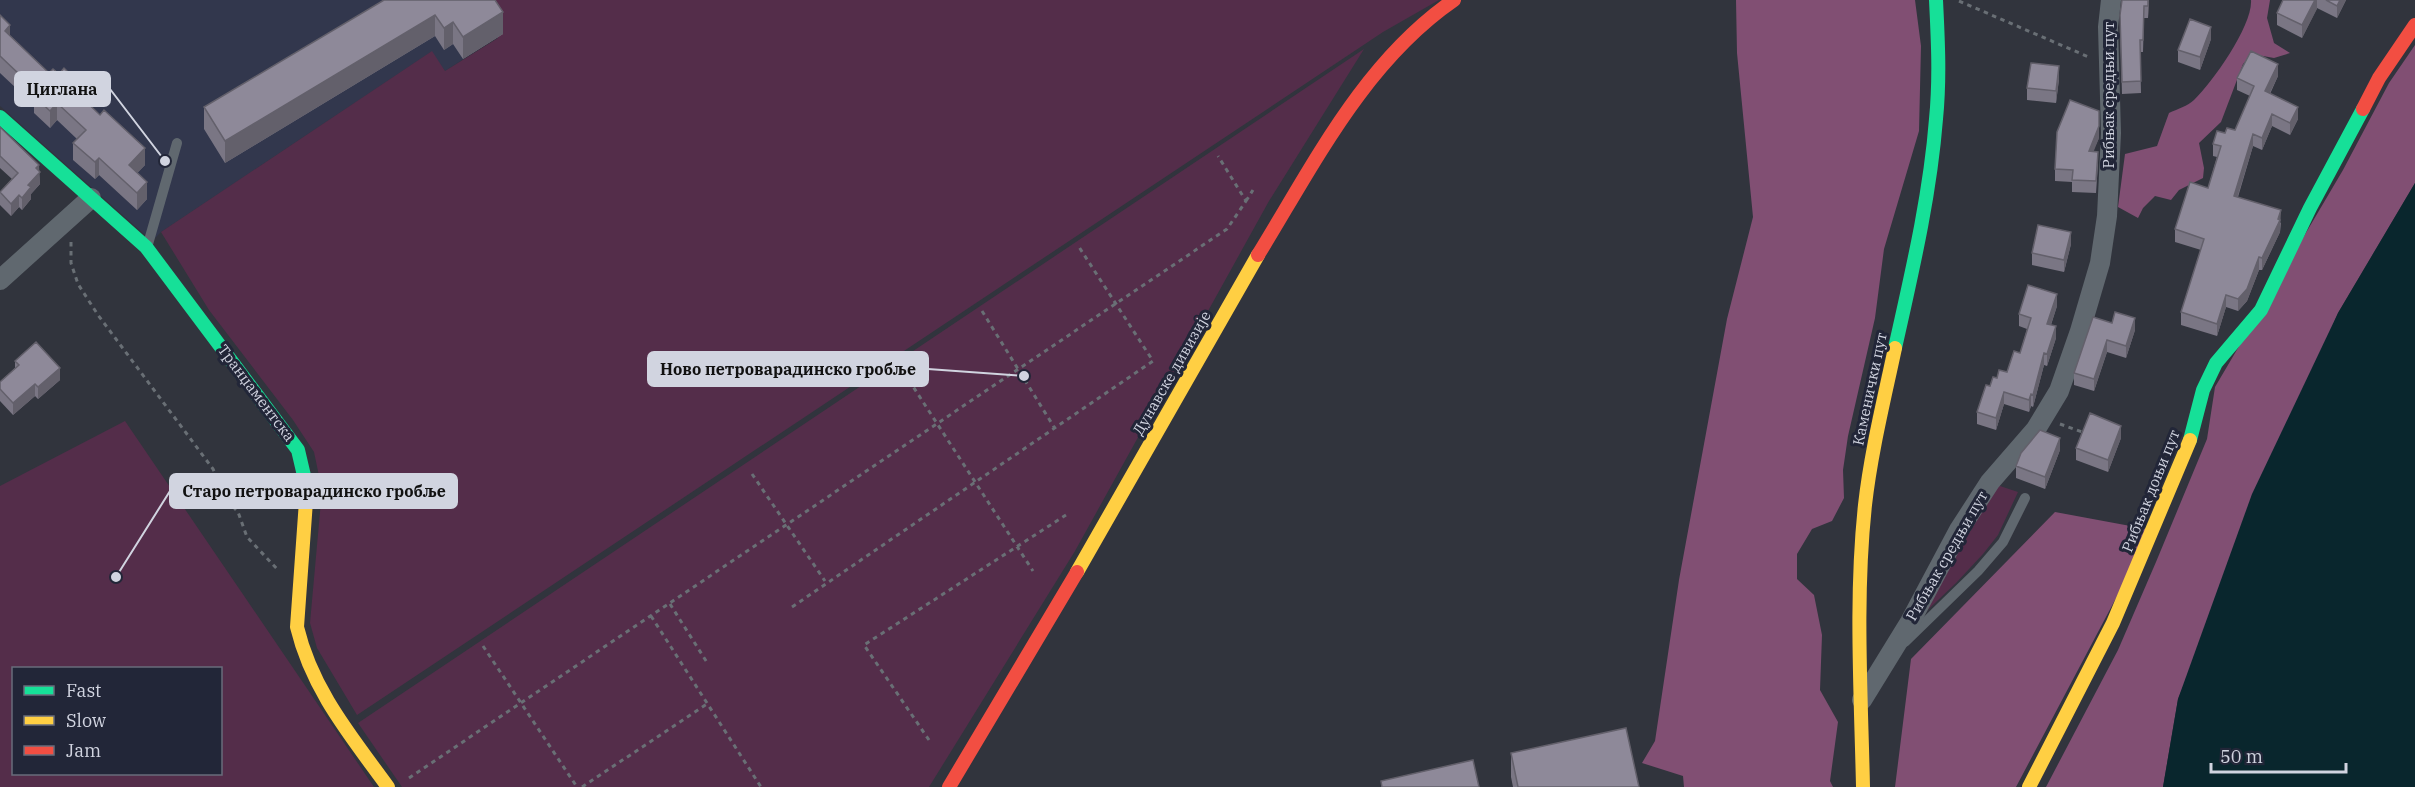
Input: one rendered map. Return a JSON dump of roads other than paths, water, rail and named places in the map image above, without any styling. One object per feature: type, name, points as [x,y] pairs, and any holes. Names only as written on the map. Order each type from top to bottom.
[{"type":"street","name":"Дунавске дивизије","points":[[949,787],[1089,552],[1264,244],[1351,105],[1380,67],[1428,18],[1454,0]]},
{"type":"street","name":"Каменички пут","points":[[1863,787],[1862,545],[1868,490],[1883,404],[1926,206],[1934,151],[1940,81],[1936,0]]},
{"type":"street","name":"Рибњак средњи пут","points":[[1862,700],[1888,659],[1959,530],[1990,482],[2036,429],[2059,391],[2088,307],[2100,263],[2107,216],[2111,133],[2108,27],[2111,0]]},
{"type":"street","name":"Рибњак доњи пут","points":[[2029,787],[2114,623],[2193,434],[2203,390],[2216,363],[2261,310],[2310,208],[2374,88],[2415,25]]},
{"type":"street","name":"Транџаментска","points":[[0,117],[147,247],[298,450],[308,487],[297,627],[301,647],[315,684],[394,786]]},
{"type":"street","points":[[0,280],[91,198]]},
{"type":"lane","points":[[147,247],[177,143]]},
{"type":"lane","points":[[1888,659],[1978,572],[2003,542],[2025,498]]},
{"type":"place","name":"Циглана","points":[[165,161]]},
{"type":"place","name":"Ново петроварадинско гробље","points":[[1024,376]]},
{"type":"place","name":"Старо петроварадинско гробље","points":[[116,577]]}]
